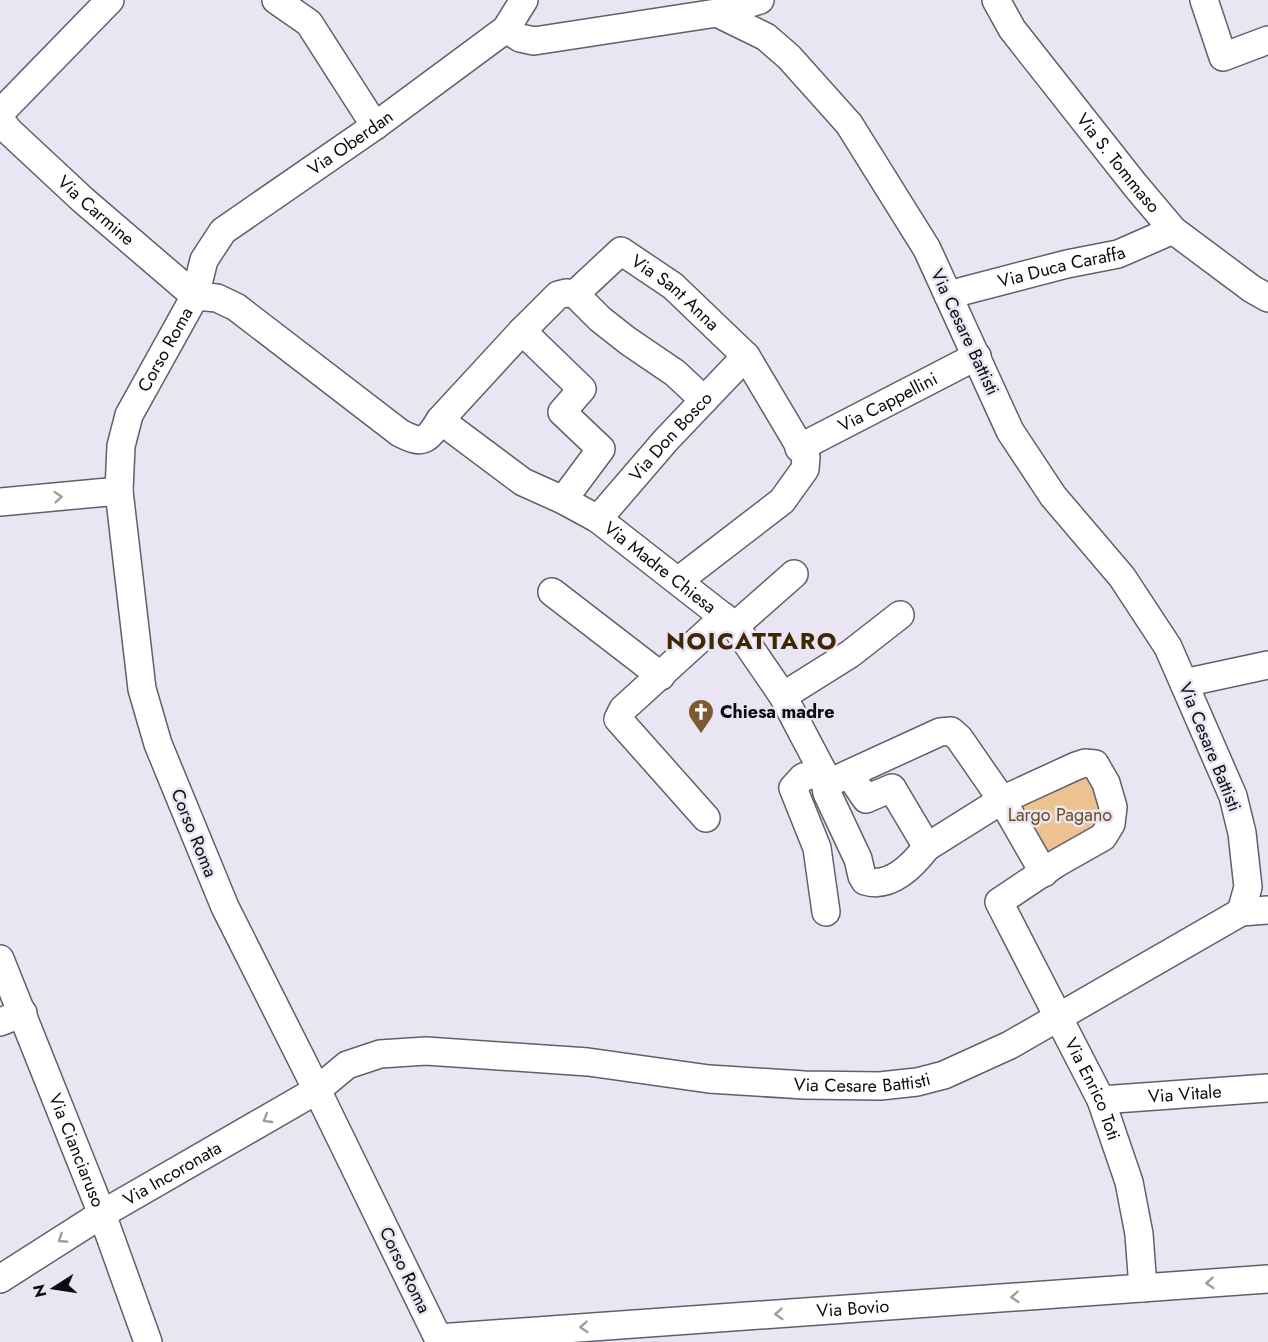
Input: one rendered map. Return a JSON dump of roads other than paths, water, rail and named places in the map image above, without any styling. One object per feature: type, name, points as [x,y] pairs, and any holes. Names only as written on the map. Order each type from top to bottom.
[{"type":"street","points":[[3,127],[110,0]]},
{"type":"street","points":[[276,0],[309,23],[375,126]]},
{"type":"street","points":[[510,12],[520,38],[534,40],[717,13],[760,0]]},
{"type":"street","name":"Via S. Tommaso","points":[[996,0],[1012,29],[1173,230],[1252,289],[1268,298]]},
{"type":"street","points":[[1204,0],[1223,57],[1268,40]]},
{"type":"street","name":"Via Oberdan","points":[[195,296],[204,260],[223,231],[375,126],[510,12]]},
{"type":"street","name":"Via Cesare Battisti","points":[[317,1090],[347,1065],[380,1054],[426,1051],[588,1062],[709,1079],[804,1085],[880,1086],[918,1082],[944,1075],[1010,1045],[1241,912],[1248,888],[1242,833],[1233,796],[1168,647],[1122,577],[1053,496],[1010,431],[927,249],[849,124],[789,57],[766,37],[717,13]]},
{"type":"street","name":"Via Carmine","points":[[3,127],[83,200],[195,296]]},
{"type":"street","name":"Via Duca Caraffa","points":[[948,295],[1067,264],[1118,254],[1173,230]]},
{"type":"street","name":"Via Sant Anna","points":[[195,296],[217,298],[236,307],[400,433],[414,440],[425,439],[522,331],[558,295],[566,292],[575,294],[621,251],[673,286],[746,356],[803,453]]},
{"type":"street","points":[[575,294],[600,319],[675,373],[704,400]]},
{"type":"street","name":"Corso Roma","points":[[195,296],[129,415],[121,446],[119,491],[142,689],[158,744],[225,907],[439,1340]]},
{"type":"street","points":[[522,331],[582,389],[562,412],[601,449],[563,500]]},
{"type":"street","name":"Via Don Bosco","points":[[598,519],[666,440],[746,356]]},
{"type":"street","name":"Via Cappellini","points":[[803,453],[977,356]]},
{"type":"street","name":"Via Madre Chiesa","points":[[440,420],[523,482],[598,519],[729,622],[783,696],[832,776]]},
{"type":"street","points":[[678,581],[782,501],[805,469],[803,453]]},
{"type":"street","points":[[0,502],[119,491]]},
{"type":"street","points":[[706,818],[618,719],[623,709],[661,676],[794,574]]},
{"type":"street","points":[[552,592],[661,676]]},
{"type":"street","points":[[783,696],[850,654],[900,615]]},
{"type":"street","points":[[1184,683],[1268,665]]},
{"type":"street","points":[[826,912],[817,848],[793,788],[803,777],[832,776],[940,732],[951,731],[959,738],[1002,800],[1044,873],[1103,837],[1111,824],[1113,807],[1106,783],[1095,764],[1085,763],[1002,800],[927,847],[897,876],[881,882],[865,881],[858,859],[827,793],[832,776]]},
{"type":"street","points":[[832,776],[866,799],[892,788],[927,847]]},
{"type":"street","name":"Via Enrico Toti","points":[[1044,873],[999,902],[1101,1100],[1129,1182],[1139,1234],[1143,1288]]},
{"type":"street","points":[[1241,912],[1268,910]]},
{"type":"street","name":"Via Cianciaruso","points":[[0,959],[11,1017],[102,1214],[148,1342]]},
{"type":"street","name":"Via Vitale","points":[[1101,1100],[1268,1088]]},
{"type":"street","name":"Via Incoronata","points":[[0,1279],[102,1214],[317,1090]]},
{"type":"street","name":"Via Bovio","points":[[439,1340],[1268,1279]]},
{"type":"place","name":"Chiesa madre","points":[[701,735]]},
{"type":"district","name":"NOICATTARO","points":[[752,640]]},
{"type":"park label","name":"Largo Pagano","points":[[1060,815]]}]
